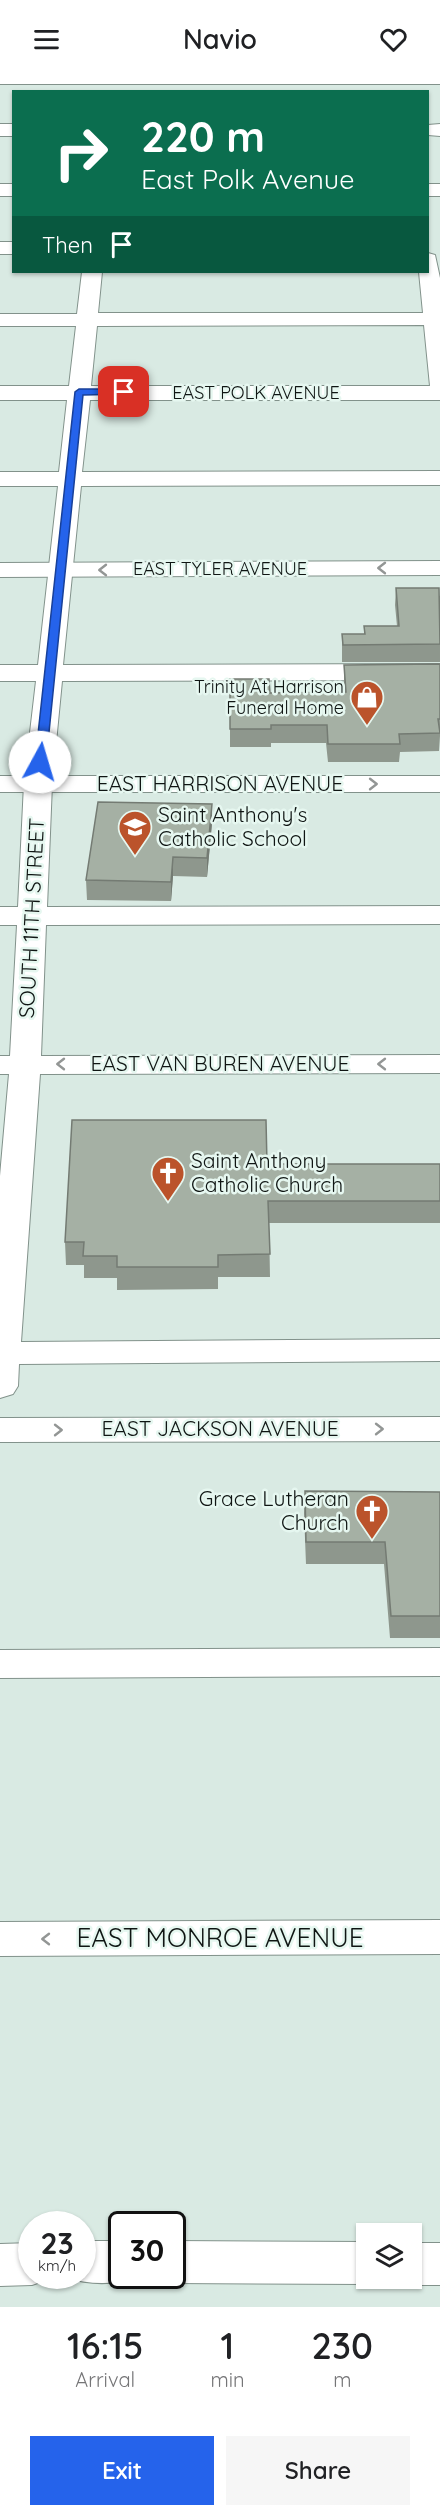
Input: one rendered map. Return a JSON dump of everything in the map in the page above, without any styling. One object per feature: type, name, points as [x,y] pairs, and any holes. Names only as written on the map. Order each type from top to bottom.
[{"type":"street","points":[[0,79],[111,83],[440,79]]},
{"type":"street","points":[[429,266],[437,319],[440,385]]},
{"type":"street","name":"SOUTH 11TH STREET","points":[[1,1369],[13,1065],[32,916],[38,784],[92,273]]},
{"type":"street","points":[[0,320],[437,319]]},
{"type":"street","name":"EAST POLK AVENUE","points":[[0,393],[440,393]]},
{"type":"street","points":[[0,479],[440,478]]},
{"type":"street","name":"EAST TYLER AVENUE","points":[[0,570],[440,568]]},
{"type":"street","points":[[0,673],[440,672]]},
{"type":"street","name":"EAST HARRISON AVENUE","points":[[0,784],[440,784]]},
{"type":"street","points":[[0,916],[440,915]]},
{"type":"street","name":"EAST VAN BUREN AVENUE","points":[[13,1065],[440,1064]]},
{"type":"street","points":[[1,1369],[440,1350]]},
{"type":"street","name":"EAST JACKSON AVENUE","points":[[0,1430],[440,1429]]},
{"type":"street","points":[[0,1664],[440,1662]]},
{"type":"street","name":"EAST MONROE AVENUE","points":[[0,1939],[440,1937]]},
{"type":"street","points":[[186,2262],[356,2263]]},
{"type":"street","points":[[0,2265],[18,2264]]},
{"type":"street","points":[[422,2264],[440,2264]]},
{"type":"building","points":[[396,588],[439,588],[440,644],[343,645],[342,634],[365,634],[364,626],[399,626]]},
{"type":"building","points":[[440,664],[440,719],[438,719],[440,733],[399,734],[400,744],[328,744],[327,725],[271,725],[271,729],[230,729],[230,679],[269,679],[270,693],[346,692],[344,665]]},
{"type":"building","points":[[98,802],[212,804],[207,858],[173,857],[171,882],[86,880]]},
{"type":"building","name":"Saint Anthony Catholic Church","points":[[72,1120],[266,1120],[267,1164],[440,1164],[440,1201],[268,1201],[270,1254],[218,1255],[218,1267],[117,1267],[117,1256],[83,1256],[84,1242],[65,1242]]},
{"type":"building","points":[[305,1491],[440,1492],[440,1616],[391,1616],[385,1542],[306,1542]]},
{"type":"place","name":"Trinity At Harrison Funeral Home","points":[[367,726]]},
{"type":"place","name":"Saint Anthony's Catholic School","points":[[135,856]]},
{"type":"place","name":"Saint Anthony Catholic Church","points":[[168,1202]]},
{"type":"place","name":"Grace Lutheran Church","points":[[372,1540]]},
{"type":"route","points":[[40,762],[79,392],[124,392]]}]
